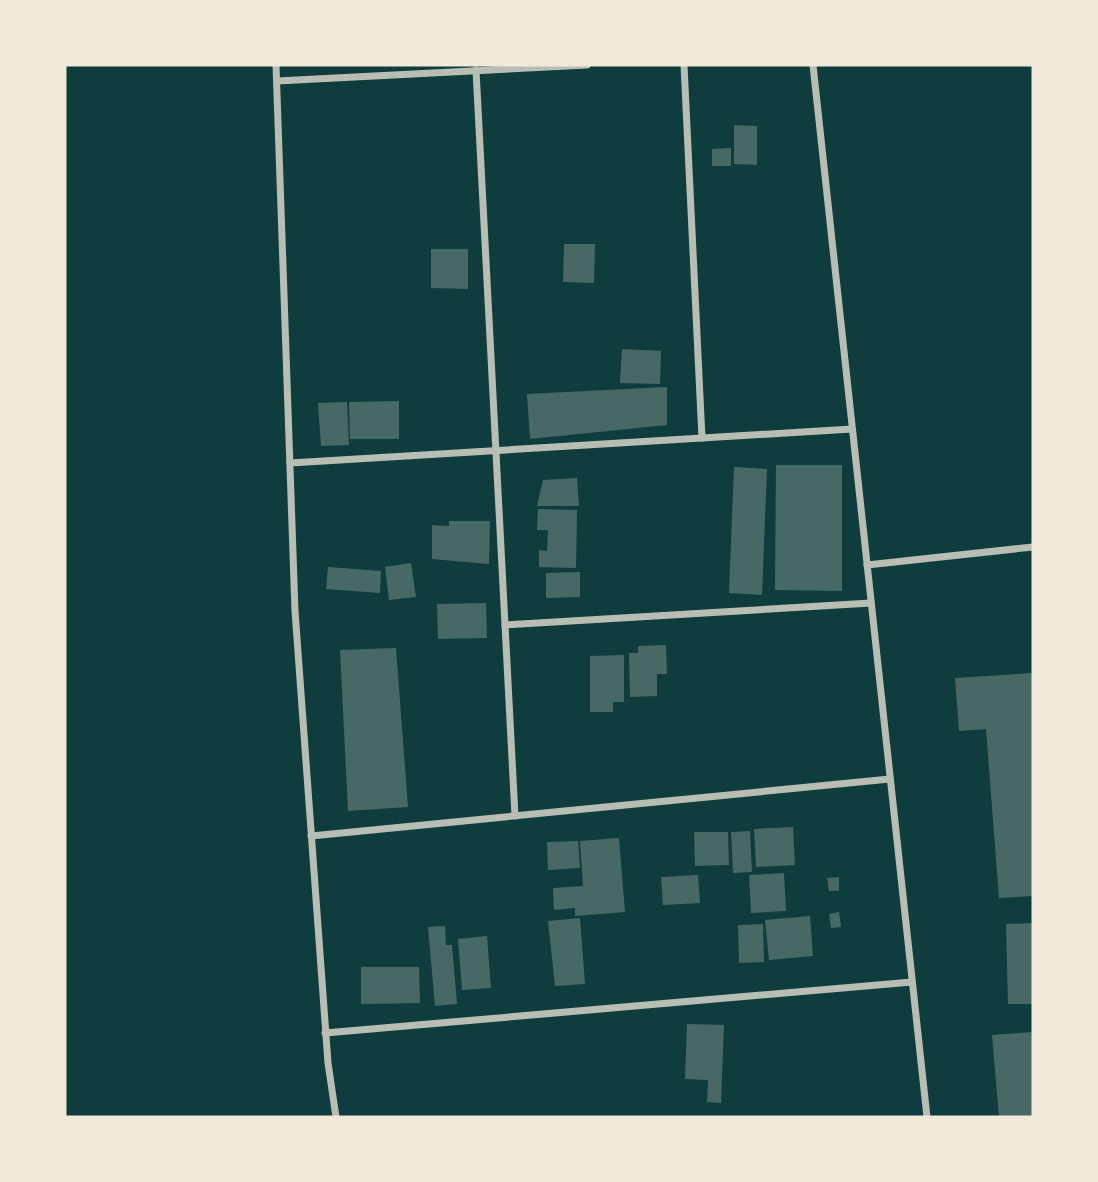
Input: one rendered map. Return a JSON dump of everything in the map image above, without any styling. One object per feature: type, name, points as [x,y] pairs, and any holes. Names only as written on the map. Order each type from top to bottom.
[{"type":"street","points":[[276,65],[295,611],[326,1034],[336,1117]]},
{"type":"street","points":[[277,81],[587,65]]},
{"type":"street","points":[[684,65],[702,438]]},
{"type":"street","points":[[813,65],[927,1117]]},
{"type":"street","points":[[476,71],[515,816]]},
{"type":"street","points":[[290,463],[852,429]]},
{"type":"street","points":[[867,565],[1033,547]]},
{"type":"street","points":[[505,625],[871,603]]},
{"type":"street","points":[[311,836],[890,779]]},
{"type":"street","points":[[326,1034],[912,982]]},
{"type":"building","points":[[734,125],[757,126],[757,165],[734,164]]},
{"type":"building","points":[[731,148],[731,166],[712,166],[712,149]]},
{"type":"building","points":[[564,244],[595,244],[594,283],[563,282]]},
{"type":"building","points":[[431,249],[468,249],[468,289],[431,288]]},
{"type":"building","points":[[622,349],[661,351],[660,384],[620,383]]},
{"type":"building","points":[[667,387],[667,425],[530,439],[527,394]]},
{"type":"building","points":[[399,401],[399,439],[350,439],[349,402]]},
{"type":"building","points":[[347,402],[349,445],[321,446],[318,403]]},
{"type":"building","points":[[776,465],[842,465],[842,591],[775,590]]},
{"type":"building","points":[[734,467],[767,469],[762,595],[729,593]]},
{"type":"building","points":[[577,478],[579,506],[537,506],[543,480]]},
{"type":"building","points":[[538,509],[577,510],[576,568],[539,567],[539,550],[547,551],[548,530],[537,530]]},
{"type":"building","points":[[449,521],[490,521],[489,564],[432,559],[432,525],[449,526]]},
{"type":"building","points":[[411,563],[416,597],[389,600],[385,567]]},
{"type":"building","points":[[328,567],[381,571],[380,593],[326,589]]},
{"type":"building","points":[[580,572],[580,597],[546,598],[546,573]]},
{"type":"building","points":[[486,603],[487,638],[438,639],[437,604]]},
{"type":"building","points":[[666,645],[667,674],[657,674],[657,696],[630,697],[629,653],[638,653],[638,646]]},
{"type":"building","points":[[396,648],[408,807],[348,811],[340,650]]},
{"type":"building","points":[[624,655],[624,702],[613,702],[613,712],[590,712],[590,656]]},
{"type":"building","points":[[1033,673],[1033,896],[999,898],[986,729],[959,731],[955,678]]},
{"type":"building","points":[[793,827],[795,865],[756,867],[754,829]]},
{"type":"building","points":[[750,831],[752,872],[733,873],[731,832]]},
{"type":"building","points":[[694,832],[728,832],[729,865],[695,866]]},
{"type":"building","points":[[619,838],[625,912],[575,916],[575,908],[554,910],[553,888],[583,886],[580,841]]},
{"type":"building","points":[[578,841],[580,868],[548,870],[547,842]]},
{"type":"building","points":[[784,873],[786,911],[751,913],[749,875]]},
{"type":"building","points":[[698,875],[700,903],[663,905],[661,877]]},
{"type":"building","points":[[839,877],[839,891],[829,891],[827,878]]},
{"type":"building","points":[[839,912],[841,927],[831,928],[829,914]]},
{"type":"building","points":[[810,916],[813,956],[769,960],[765,920]]},
{"type":"building","points":[[580,918],[585,984],[555,986],[548,921]]},
{"type":"building","points":[[1033,923],[1033,1004],[1008,1004],[1006,924]]},
{"type":"building","points":[[763,924],[764,962],[739,963],[738,925]]},
{"type":"building","points":[[445,926],[446,945],[452,945],[457,1004],[435,1006],[428,927]]},
{"type":"building","points":[[487,936],[491,988],[462,990],[458,939]]},
{"type":"building","points":[[361,967],[419,967],[420,1003],[361,1004]]},
{"type":"building","points":[[687,1024],[724,1025],[721,1103],[707,1102],[708,1080],[685,1079]]},
{"type":"building","points":[[1033,1032],[1033,1117],[999,1117],[992,1035]]}]
